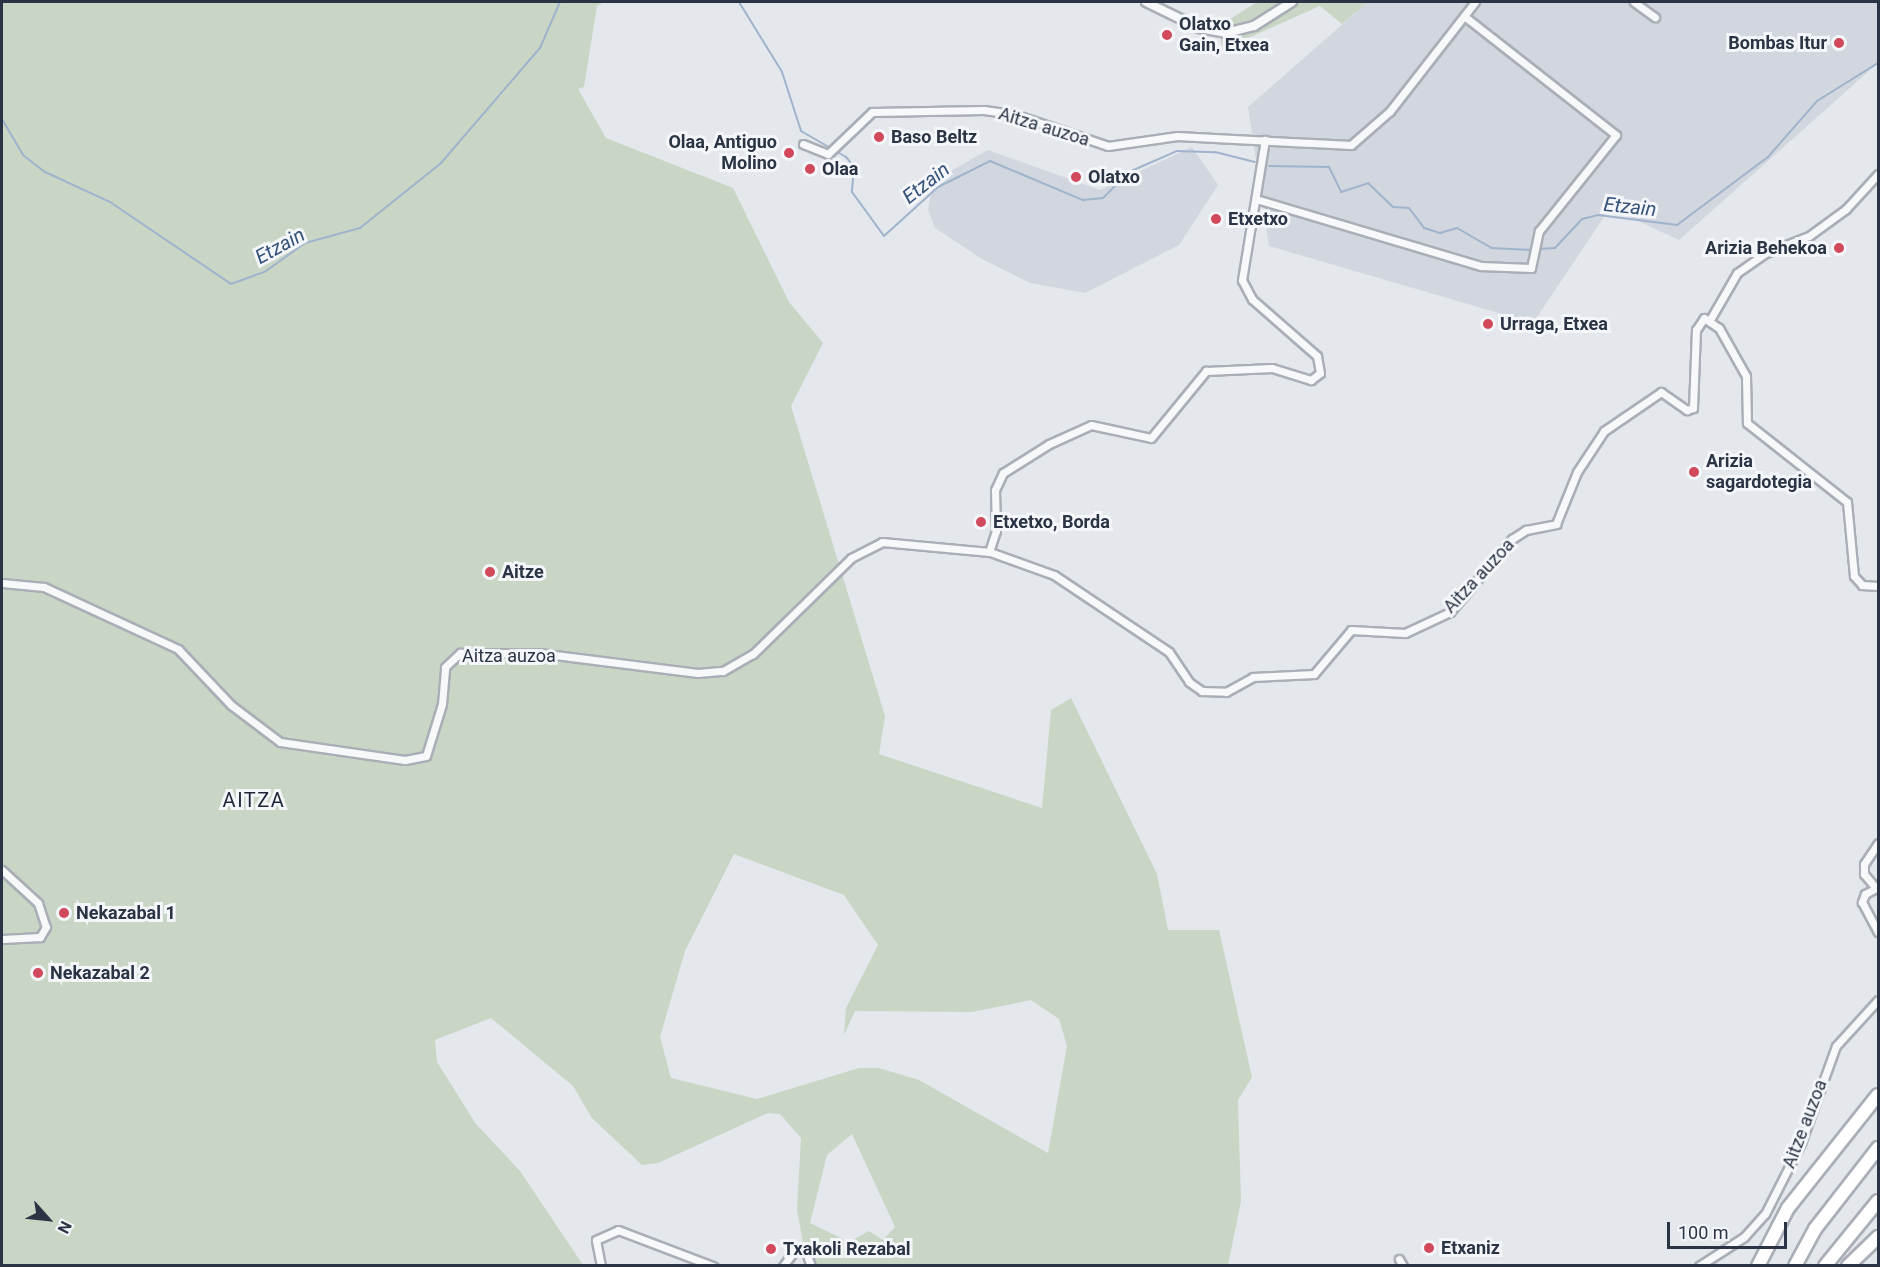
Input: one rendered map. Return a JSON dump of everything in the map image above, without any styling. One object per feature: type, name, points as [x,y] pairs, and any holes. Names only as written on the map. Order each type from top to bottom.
[{"type":"highway","points":[[1758,1266],[1788,1208],[1878,1095]]},
{"type":"highway","points":[[1795,1266],[1815,1229],[1878,1148]]},
{"type":"highway","points":[[1826,1266],[1878,1201]]},
{"type":"highway","points":[[1848,1266],[1878,1237]]},
{"type":"street","points":[[1146,2],[1199,28],[1226,33],[1254,26],[1292,2]]},
{"type":"street","name":"Aitza auzoa","points":[[803,144],[829,153],[872,112],[984,110],[1014,114],[1108,146],[1177,136],[1351,145],[1368,136],[1475,2]]},
{"type":"street","points":[[1634,2],[1655,17]]},
{"type":"street","points":[[1256,199],[1481,266],[1531,268],[1539,231],[1616,135],[1464,15]]},
{"type":"street","points":[[989,552],[996,531],[995,490],[1003,473],[1049,444],[1091,425],[1151,438],[1206,371],[1272,368],[1311,380],[1320,373],[1317,356],[1252,299],[1242,280],[1265,140]]},
{"type":"street","points":[[1878,174],[1846,209],[1809,236],[1766,253],[1737,273],[1711,318],[1746,376],[1747,423],[1847,502],[1854,576],[1862,585],[1878,586]]},
{"type":"street","name":"Aitza auzoa","points":[[2,583],[44,587],[178,649],[231,705],[280,742],[416,761],[426,756],[437,726],[445,668],[460,653],[539,653],[698,673],[723,671],[753,654],[821,583],[867,546],[989,552],[1082,590],[1169,652],[1189,682],[1202,691],[1226,692],[1253,677],[1314,674],[1352,630],[1406,633],[1450,612],[1512,539],[1526,530],[1556,524],[1577,472],[1604,431],[1641,401],[1660,392],[1687,410],[1693,408],[1696,330],[1698,321],[1711,318]]},
{"type":"street","points":[[1878,843],[1864,864],[1864,874],[1877,887],[1862,902],[1878,932]]},
{"type":"street","points":[[2,870],[38,903],[46,927],[40,937],[2,939]]},
{"type":"street","name":"Aitze auzoa","points":[[1700,1266],[1744,1237],[1765,1214],[1801,1143],[1836,1046],[1878,1000]]},
{"type":"street","points":[[602,1266],[596,1240],[618,1230],[713,1266]]},
{"type":"street","points":[[783,1266],[795,1250],[805,1249],[811,1266]]},
{"type":"shaded area","points":[[1368,2],[1878,2],[1878,63],[1679,240],[1610,208],[1533,323],[1269,246],[1248,107]]},
{"type":"shaded area","points":[[1192,147],[1218,185],[1179,245],[1085,293],[1030,283],[982,259],[935,228],[928,210],[933,181],[988,150],[1100,190]]},
{"type":"green space","points":[[2,2],[604,2],[597,6],[584,87],[578,89],[606,138],[733,188],[789,302],[823,343],[791,406],[885,716],[879,754],[1042,808],[1051,710],[1071,698],[1157,874],[1168,930],[1219,930],[1252,1077],[1238,1100],[1241,1201],[1228,1265],[807,1265],[797,1210],[801,1138],[780,1114],[768,1113],[658,1163],[642,1165],[592,1118],[573,1086],[491,1018],[435,1040],[437,1062],[476,1124],[520,1171],[583,1265],[2,1266]],"holes":[[[734,854],[844,895],[878,945],[846,1008],[844,1035],[855,1011],[972,1012],[1031,1000],[1059,1019],[1067,1046],[1048,1153],[919,1080],[879,1068],[859,1068],[757,1099],[671,1078],[660,1037],[685,951]],[[852,1134],[895,1227],[883,1240],[869,1231],[849,1242],[810,1223],[827,1155]]]},
{"type":"green space","points":[[1257,2],[1368,2],[1342,24],[1320,6],[1223,49],[1218,27]]},
{"type":"waterway","name":"Etzain","points":[[2,119],[23,155],[45,172],[110,202],[231,284],[266,271],[305,243],[360,228],[441,163],[540,48],[560,2]]},
{"type":"waterway","name":"Etzain","points":[[739,2],[782,72],[801,131],[846,157],[854,167],[852,192],[884,236],[938,187],[990,161],[1083,200],[1103,198],[1129,172],[1177,151],[1215,152],[1255,162]]},
{"type":"waterway","name":"Etzain","points":[[1538,249],[1555,248],[1582,219],[1598,215],[1677,225],[1768,157],[1817,101],[1878,63]]},
{"type":"waterway","name":"Etzain","points":[[1269,166],[1329,167],[1341,192],[1368,183],[1393,207],[1409,208],[1424,228],[1440,233],[1457,228],[1491,248],[1532,250]]},
{"type":"place","name":"Olatxo Gain, Etxea","points":[[1167,35]]},
{"type":"place","name":"Bombas Itur","points":[[1839,43]]},
{"type":"place","name":"Baso Beltz","points":[[879,137]]},
{"type":"place","name":"Olaa, Antiguo Molino","points":[[789,153]]},
{"type":"place","name":"Olaa","points":[[810,169]]},
{"type":"place","name":"Olatxo","points":[[1076,177]]},
{"type":"place","name":"Etxetxo","points":[[1216,219]]},
{"type":"place","name":"Arizia Behekoa","points":[[1839,248]]},
{"type":"place","name":"Urraga, Etxea","points":[[1488,324]]},
{"type":"place","name":"Arizia sagardotegia","points":[[1694,472]]},
{"type":"place","name":"Etxetxo, Borda","points":[[981,522]]},
{"type":"place","name":"Aitze","points":[[490,572]]},
{"type":"place","name":"Nekazabal 1","points":[[64,913]]},
{"type":"place","name":"Nekazabal 2","points":[[38,973]]},
{"type":"place","name":"Etxaniz","points":[[1429,1248]]},
{"type":"place","name":"Txakoli Rezabal","points":[[771,1249]]},
{"type":"district","name":"AITZA","points":[[254,800]]}]
